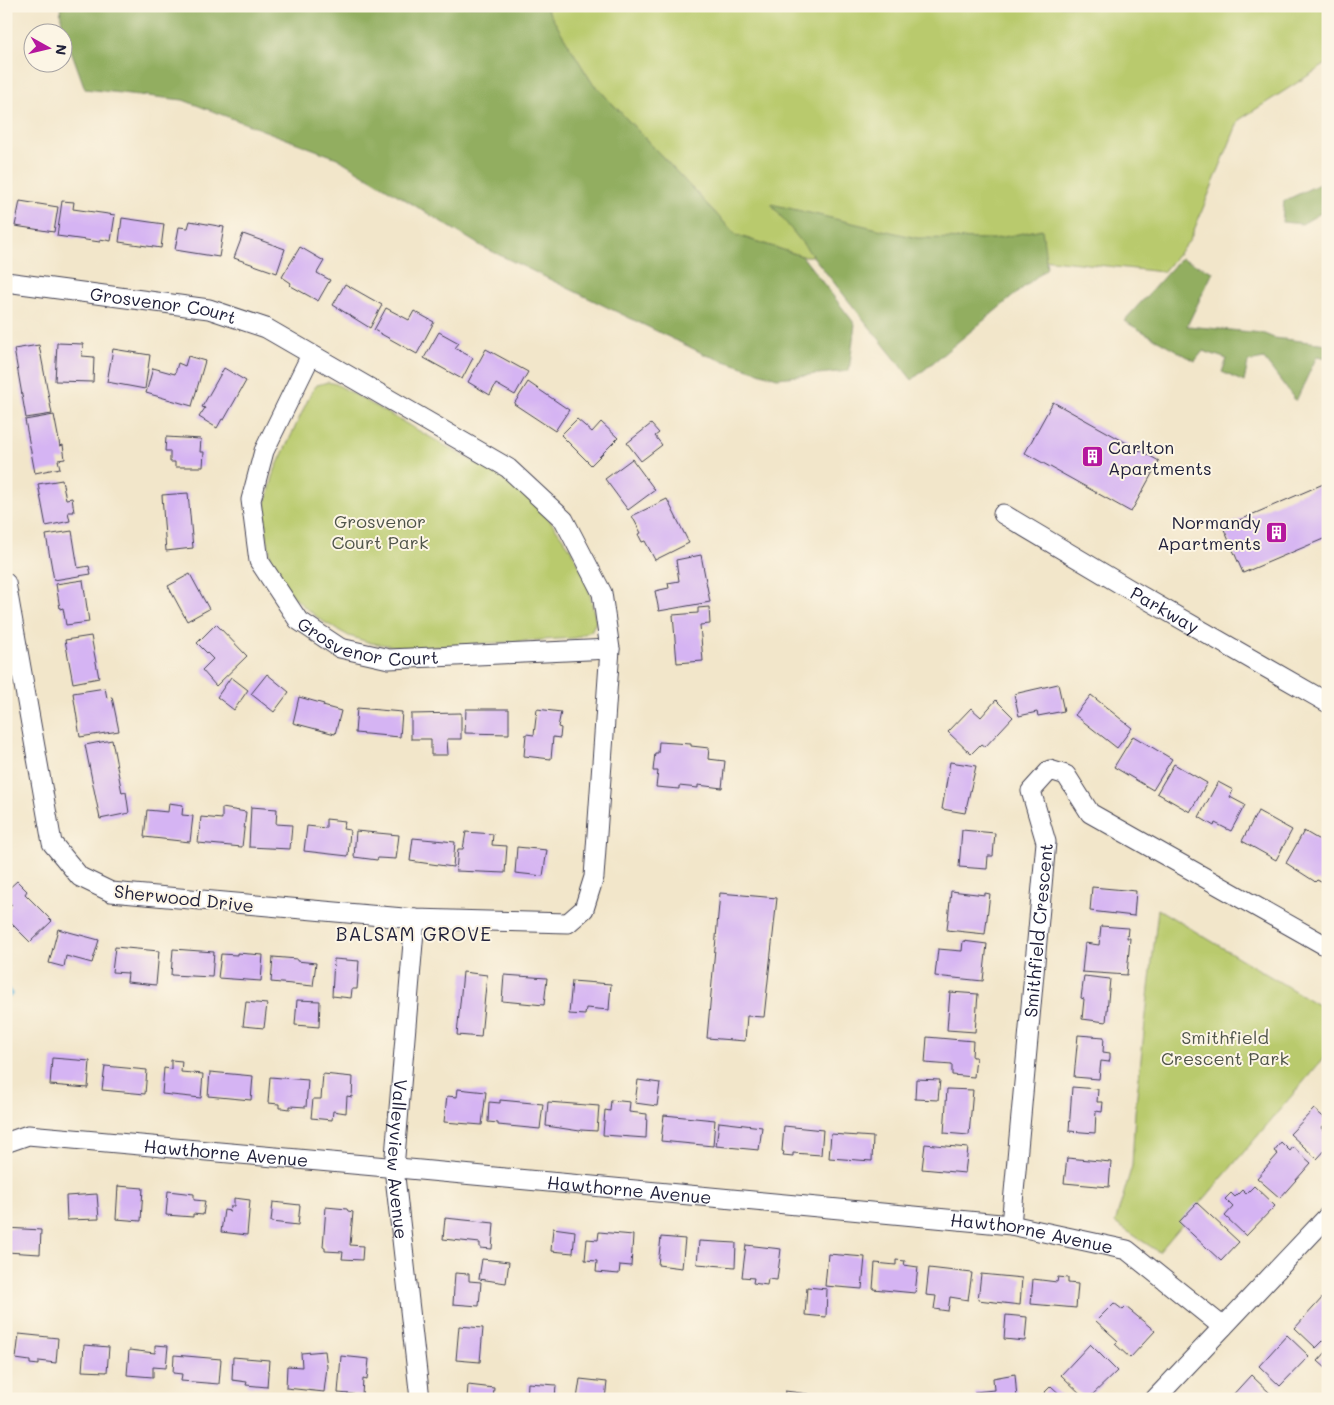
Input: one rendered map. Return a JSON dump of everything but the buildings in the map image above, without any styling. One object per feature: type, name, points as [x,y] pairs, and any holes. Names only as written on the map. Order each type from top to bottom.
[{"type":"street","name":"Grosvenor Court","points":[[6,282],[209,309],[266,328],[508,468],[564,520],[602,593],[610,649],[594,877],[584,909],[568,923]]},
{"type":"street","name":"Grosvenor Court","points":[[311,355],[264,451],[251,500],[259,560],[298,620],[340,648],[389,659],[610,649]]},
{"type":"street","name":"Parkway","points":[[1002,514],[1328,703]]},
{"type":"street","name":"Sherwood Drive","points":[[6,583],[52,843],[80,877],[112,892],[415,919],[568,923]]},
{"type":"street","name":"Smithfield Crescent","points":[[1011,1225],[1046,842],[1030,791],[1050,770],[1066,775],[1090,814],[1328,948]]},
{"type":"street","name":"Valleyview Avenue","points":[[415,919],[394,1168],[420,1399]]},
{"type":"street","name":"Hawthorne Avenue","points":[[8,1142],[28,1135],[1011,1225],[1127,1250],[1223,1327]]},
{"type":"street","points":[[1155,1399],[1328,1216]]},
{"type":"green space","points":[[60,6],[545,6],[591,81],[736,235],[802,256],[855,324],[849,371],[777,378],[706,355],[481,246],[337,158],[183,100],[85,89],[72,53],[72,22],[62,22]]},
{"type":"green space","points":[[543,6],[1328,6],[1328,63],[1239,120],[1190,240],[1163,272],[1023,257],[802,256],[736,235],[591,81]]},
{"type":"green space","points":[[1328,180],[1328,209],[1302,224],[1282,222],[1284,201]]},
{"type":"green space","points":[[771,204],[917,238],[994,239],[1042,229],[1047,268],[912,380]]},
{"type":"green space","points":[[1181,258],[1213,272],[1187,326],[1262,333],[1274,338],[1328,344],[1328,358],[1317,356],[1296,401],[1264,359],[1248,362],[1244,382],[1222,372],[1227,359],[1203,351],[1195,361],[1124,321]]},
{"type":"green space","name":"Grosvenor Court Park","points":[[328,382],[336,384],[513,484],[545,514],[571,549],[587,581],[596,622],[591,631],[575,638],[410,648],[371,643],[349,636],[324,622],[294,597],[278,575],[271,561],[265,507],[275,470],[312,391],[317,385]]},
{"type":"green space","name":"Smithfield Crescent Park","points":[[1158,909],[1328,1011],[1328,1053],[1159,1252],[1115,1223],[1132,1166],[1135,1112]]},
{"type":"waterway","points":[[6,989],[10,994]]},
{"type":"place","name":"Carlton Apartments","points":[[1092,457]]},
{"type":"place","name":"Normandy Apartments","points":[[1277,532]]},
{"type":"district","name":"BALSAM GROVE","points":[[414,933]]}]
